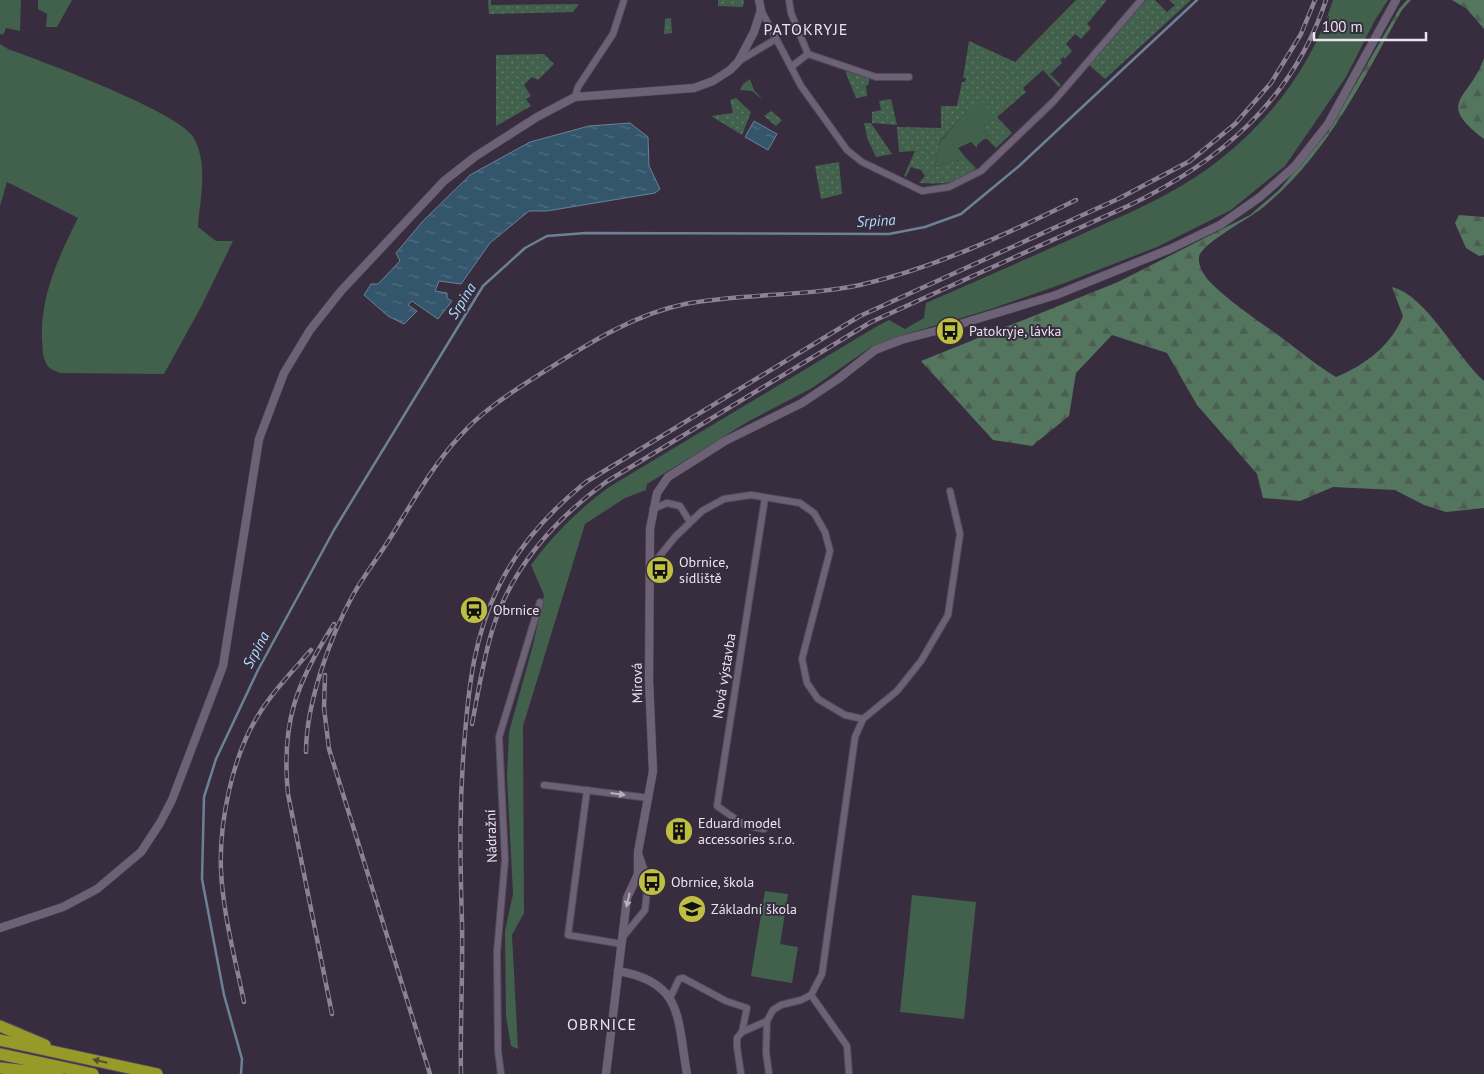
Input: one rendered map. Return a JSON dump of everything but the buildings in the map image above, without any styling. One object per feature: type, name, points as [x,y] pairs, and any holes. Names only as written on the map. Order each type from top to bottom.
[{"type":"highway","points":[[0,1026],[36,1039],[58,1051]]},
{"type":"highway","points":[[0,1040],[58,1051],[157,1074]]},
{"type":"highway","points":[[0,1054],[93,1074]]},
{"type":"highway","points":[[0,1068],[58,1074]]},
{"type":"street","points":[[575,97],[578,87],[613,34],[624,0]]},
{"type":"street","points":[[759,0],[761,10],[801,86],[847,150],[862,162],[922,191],[949,187],[981,171],[1054,101],[1141,0]]},
{"type":"street","points":[[789,0],[791,13],[808,54],[876,77],[909,77]]},
{"type":"street","name":"Mírová","points":[[622,941],[645,910],[648,881],[638,852],[653,771],[649,680],[650,568],[653,509],[657,493],[668,478],[725,441],[802,403],[838,380],[875,350],[901,340],[1056,295],[1170,249],[1220,225],[1260,197],[1295,166],[1324,129],[1396,0]]},
{"type":"street","points":[[738,62],[754,32],[761,10]]},
{"type":"street","points":[[0,928],[63,907],[97,889],[141,852],[160,823],[172,800],[223,666],[259,439],[284,373],[310,330],[341,291],[444,180],[524,124],[575,97],[601,93],[694,88],[714,81],[738,62],[776,39]]},
{"type":"street","points":[[791,67],[808,54]]},
{"type":"street","points":[[769,1074],[766,1052],[767,1021],[773,1010],[781,1004],[802,1000],[811,994],[822,974],[855,737],[863,719],[897,691],[921,661],[948,615],[960,534],[950,491]]},
{"type":"street","points":[[650,568],[690,522],[702,511],[724,499],[751,496],[800,503],[814,513],[825,532],[830,551],[802,658],[807,683],[818,699],[845,715],[863,719]]},
{"type":"street","name":"Nová výstavba","points":[[764,829],[744,825],[717,806],[765,498]]},
{"type":"street","points":[[653,509],[666,503],[680,506],[690,522]]},
{"type":"street","name":"Nádražní","points":[[501,1074],[498,1051],[497,952],[505,860],[499,737],[540,602]]},
{"type":"street","points":[[544,786],[648,798]]},
{"type":"street","points":[[587,790],[568,935],[622,941]]},
{"type":"street","name":"Mírová","points":[[606,1074],[627,898],[641,864]]},
{"type":"street","points":[[618,971],[648,978],[658,984],[670,998],[677,1019],[687,1074]]},
{"type":"street","points":[[670,998],[675,985],[679,979],[683,978],[726,1002],[744,1005],[747,1008],[742,1032]]},
{"type":"street","points":[[811,994],[847,1046],[849,1074]]},
{"type":"street","points":[[741,1074],[737,1038],[742,1032],[767,1021]]},
{"type":"green space","points":[[0,0],[21,0],[20,31],[6,28],[3,35],[0,34]]},
{"type":"green space","points":[[38,0],[72,0],[57,27],[46,27],[47,14],[38,9]]},
{"type":"green space","points":[[488,0],[491,0],[491,5],[579,4],[573,12],[489,14]]},
{"type":"green space","points":[[718,0],[744,0],[743,7],[718,6]]},
{"type":"green space","points":[[1076,0],[1107,0],[1087,24],[1091,28],[1081,39],[1075,34],[1066,44],[1072,51],[1065,59],[1063,57],[1060,60],[1062,63],[1050,74],[1061,85],[1059,87],[1043,70],[1023,88],[1026,92],[997,117],[1012,133],[996,148],[982,128],[996,117],[979,98],[940,141],[935,167],[966,158],[976,168],[964,178],[943,183],[919,183],[925,176],[921,170],[911,167],[906,177],[904,176],[915,151],[899,152],[897,127],[941,128],[941,106],[957,106],[962,82],[965,82],[966,78],[963,78],[969,41],[1015,62]]},
{"type":"green space","points":[[1146,0],[1155,0],[1167,12],[1175,5],[1169,0],[1191,0],[1105,79],[1088,64],[1089,61]]},
{"type":"green space","points":[[1333,0],[1388,0],[1375,20],[1346,77],[1285,166],[1231,210],[1157,247],[1062,284],[988,310],[903,335],[871,347],[812,388],[749,421],[647,484],[646,490],[625,498],[585,524],[523,726],[524,913],[512,935],[518,1049],[511,1046],[506,1016],[505,931],[513,894],[507,776],[509,732],[533,645],[544,595],[531,565],[567,523],[609,487],[874,328],[889,320],[905,329],[924,318],[926,303],[1134,211],[1195,178],[1246,137],[1269,113],[1307,60],[1322,31]]},
{"type":"green space","points":[[1407,0],[1411,0],[1402,10],[1343,114],[1308,162],[1266,205],[1208,245],[1202,251],[1199,261],[1207,278],[1227,298],[1336,377],[1367,360],[1392,337],[1403,316],[1392,287],[1405,293],[1417,302],[1484,381],[1484,508],[1446,512],[1424,505],[1395,490],[1333,487],[1300,501],[1263,498],[1257,474],[1197,405],[1167,353],[1112,335],[1076,373],[1069,416],[1032,446],[993,440],[921,361],[1118,282],[1250,215],[1280,189],[1328,132],[1399,9]]},
{"type":"green space","points":[[1452,0],[1484,0],[1484,29],[1467,9]]},
{"type":"green space","points":[[671,18],[672,33],[664,34],[665,19]]},
{"type":"green space","points":[[0,44],[8,49],[107,88],[163,114],[182,126],[193,137],[198,147],[202,169],[202,192],[198,227],[216,241],[233,241],[201,307],[164,374],[61,373],[52,370],[47,365],[43,354],[42,340],[44,308],[52,277],[78,218],[7,182],[0,206]]},
{"type":"green space","points":[[544,54],[554,64],[538,80],[532,77],[524,85],[531,96],[526,99],[531,106],[496,126],[496,55]]},
{"type":"green space","points":[[1484,58],[1484,139],[1469,126],[1461,116],[1458,108],[1460,100],[1478,72]]},
{"type":"green space","points":[[845,71],[869,78],[869,84],[866,86],[867,96],[856,98]]},
{"type":"green space","points":[[750,79],[754,90],[763,100],[752,91],[740,90],[743,84]]},
{"type":"green space","points":[[979,97],[997,117],[982,128],[996,148],[987,139],[984,139],[977,145],[977,148],[971,142],[958,148],[966,158],[935,167],[940,142]]},
{"type":"green space","points":[[736,98],[751,112],[742,135],[711,116],[733,113],[730,100]]},
{"type":"green space","points":[[891,99],[897,125],[872,123],[872,112],[881,110],[879,101]]},
{"type":"green space","points":[[771,111],[782,120],[776,126],[764,116]]},
{"type":"green space","points":[[864,123],[871,123],[892,154],[876,157],[868,140]]},
{"type":"green space","points":[[839,162],[842,194],[821,199],[815,166]]},
{"type":"green space","points":[[1459,215],[1484,217],[1484,255],[1479,256],[1466,248],[1455,223]]},
{"type":"green space","points":[[765,891],[788,894],[780,944],[798,947],[792,983],[751,976]]},
{"type":"green space","points":[[912,895],[976,902],[964,1019],[900,1012]]},
{"type":"water","points":[[754,121],[777,134],[768,150],[745,137]]},
{"type":"water","points":[[630,123],[648,137],[649,166],[660,189],[655,193],[547,211],[529,211],[490,243],[461,284],[439,281],[435,291],[447,293],[447,298],[452,301],[438,319],[412,301],[408,305],[417,311],[404,324],[388,316],[364,295],[371,284],[378,284],[400,261],[396,253],[423,221],[470,175],[530,142],[589,126]]},
{"type":"waterway","name":"Srpina","points":[[241,1074],[242,1059],[224,995],[202,879],[204,797],[216,759],[258,670],[334,530],[483,286],[525,248],[547,236],[586,233],[889,234],[925,227],[961,214],[1019,166],[1197,0]]},
{"type":"railway","points":[[461,1074],[461,806],[463,758],[474,660],[484,623],[498,588],[515,558],[536,530],[586,482],[860,316],[1118,199],[1190,161],[1235,124],[1271,83],[1301,34],[1315,0]]},
{"type":"railway","points":[[472,724],[489,642],[500,608],[523,566],[552,529],[569,512],[606,482],[871,322],[1128,206],[1162,189],[1193,169],[1222,148],[1249,124],[1273,98],[1294,68],[1312,36],[1326,0]]},
{"type":"railway","points":[[306,752],[310,713],[321,671],[336,630],[353,595],[421,488],[449,448],[468,427],[496,403],[590,343],[627,324],[665,309],[685,304],[729,298],[838,289],[888,278],[970,249],[1076,200]]},
{"type":"railway","points":[[332,1014],[288,794],[286,769],[289,725],[294,704],[310,665],[334,624]]},
{"type":"railway","points":[[244,1002],[222,886],[221,852],[225,812],[240,753],[256,719],[275,692],[311,650]]},
{"type":"railway","points":[[325,675],[324,708],[329,749],[430,1074]]},
{"type":"place","name":"Patokryje, lávka","points":[[950,331]]},
{"type":"place","name":"Obrnice, sídliště","points":[[660,570]]},
{"type":"place","name":"Obrnice","points":[[474,610]]},
{"type":"place","name":"Eduard model accessories s.r.o.","points":[[679,831]]},
{"type":"place","name":"Obrnice, škola","points":[[652,882]]},
{"type":"place","name":"Základní škola","points":[[692,909]]},
{"type":"district","name":"PATOKRYJE","points":[[806,29]]},
{"type":"district","name":"OBRNICE","points":[[602,1024]]}]
